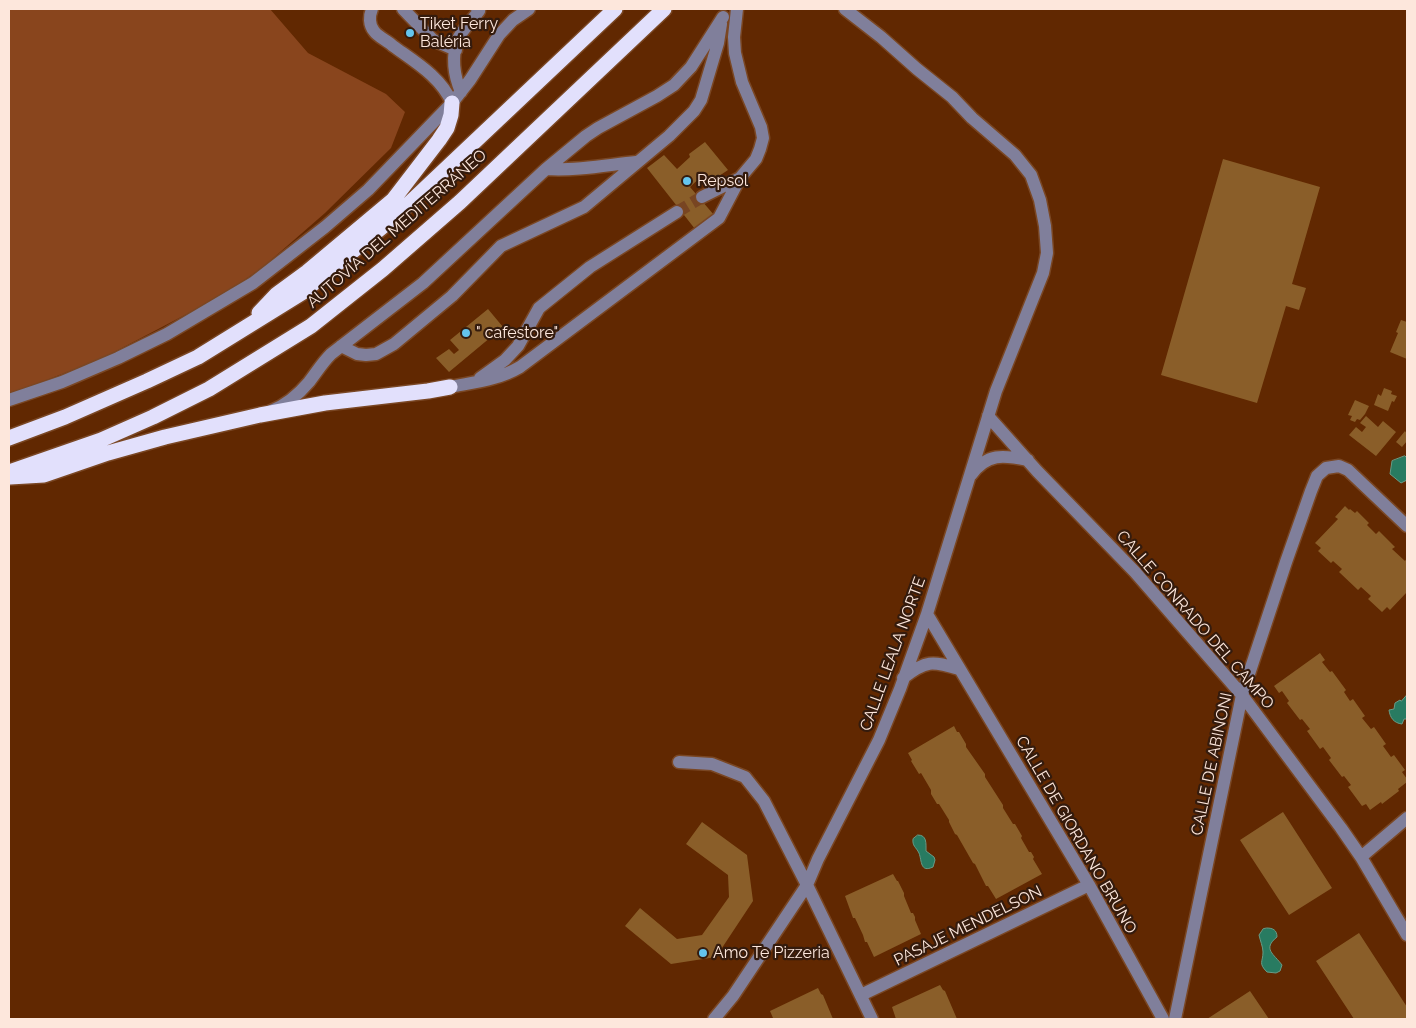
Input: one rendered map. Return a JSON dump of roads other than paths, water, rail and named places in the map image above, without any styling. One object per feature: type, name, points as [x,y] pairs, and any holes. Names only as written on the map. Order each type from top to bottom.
[{"type":"highway","name":"AUTOVÍA DEL MEDITERRÁNEO","points":[[9,438],[148,382],[198,357],[303,292],[398,214],[614,9]]},
{"type":"highway","name":"AUTOVÍA DEL MEDITERRÁNEO","points":[[9,472],[101,440],[177,405],[209,389],[311,326],[382,269],[460,202],[664,9]]},
{"type":"highway","points":[[243,329],[277,294],[307,272],[393,200],[440,140],[447,128],[456,98]]},
{"type":"highway","points":[[9,477],[44,475],[108,453],[165,437],[260,415],[325,403],[450,387]]},
{"type":"street","points":[[372,9],[369,17],[374,31],[421,66],[447,92],[456,98]]},
{"type":"street","points":[[403,9],[433,40],[456,50]]},
{"type":"street","points":[[456,98],[457,84],[453,60],[458,38],[479,9]]},
{"type":"street","points":[[9,400],[62,382],[118,358],[167,334],[253,283],[325,227],[368,190],[456,98],[499,35],[513,20],[528,9]]},
{"type":"street","points":[[450,387],[498,378],[520,368],[719,218],[740,178],[756,159],[762,138],[761,127],[742,82],[735,53],[734,37],[737,9]]},
{"type":"street","name":"CALLE LEALA NORTE","points":[[714,1019],[733,996],[807,884],[879,740],[927,614],[996,391],[1043,272],[1047,253],[1045,226],[1040,200],[1031,175],[1015,155],[972,118],[952,97],[917,69],[881,36],[845,9]]},
{"type":"street","points":[[341,346],[357,354],[366,355],[376,354],[394,344],[452,296],[501,246],[584,207],[669,136],[694,111],[701,100],[718,43],[724,13]]},
{"type":"street","points":[[260,415],[283,405],[297,395],[308,384],[324,360],[423,283],[546,168],[598,128],[674,85],[691,67],[724,13]]},
{"type":"street","points":[[546,168],[586,168],[636,162]]},
{"type":"street","points":[[702,196],[740,178]]},
{"type":"street","points":[[471,382],[488,373],[505,360],[518,346],[539,308],[590,267],[677,212]]},
{"type":"street","name":"CALLE CONRADO DEL CAMPO","points":[[988,416],[1135,572],[1242,695],[1361,857],[1407,935]]},
{"type":"street","points":[[969,477],[990,459],[1008,456],[1028,460]]},
{"type":"street","name":"CALLE DE ABINONI","points":[[1176,1019],[1242,695],[1317,476],[1326,468],[1339,466],[1348,470],[1407,526]]},
{"type":"street","name":"CALLE DE GIORDANO BRUNO","points":[[927,614],[1089,885],[1163,1019]]},
{"type":"street","points":[[903,678],[928,663],[960,668]]},
{"type":"street","points":[[678,762],[712,764],[745,777],[764,800],[872,1019]]},
{"type":"street","points":[[1361,857],[1407,818]]},
{"type":"street","name":"PASAJE MENDELSON","points":[[861,995],[1089,885]]},
{"type":"tunnel","points":[[677,212],[702,197]]},
{"type":"place","name":"Tiket Ferry Baléria","points":[[410,33]]},
{"type":"place","name":"Repsol","points":[[687,181]]},
{"type":"place","name":"\" cafestore\"","points":[[466,333]]},
{"type":"place","name":"Amo Te Pizzeria","points":[[703,953]]}]
